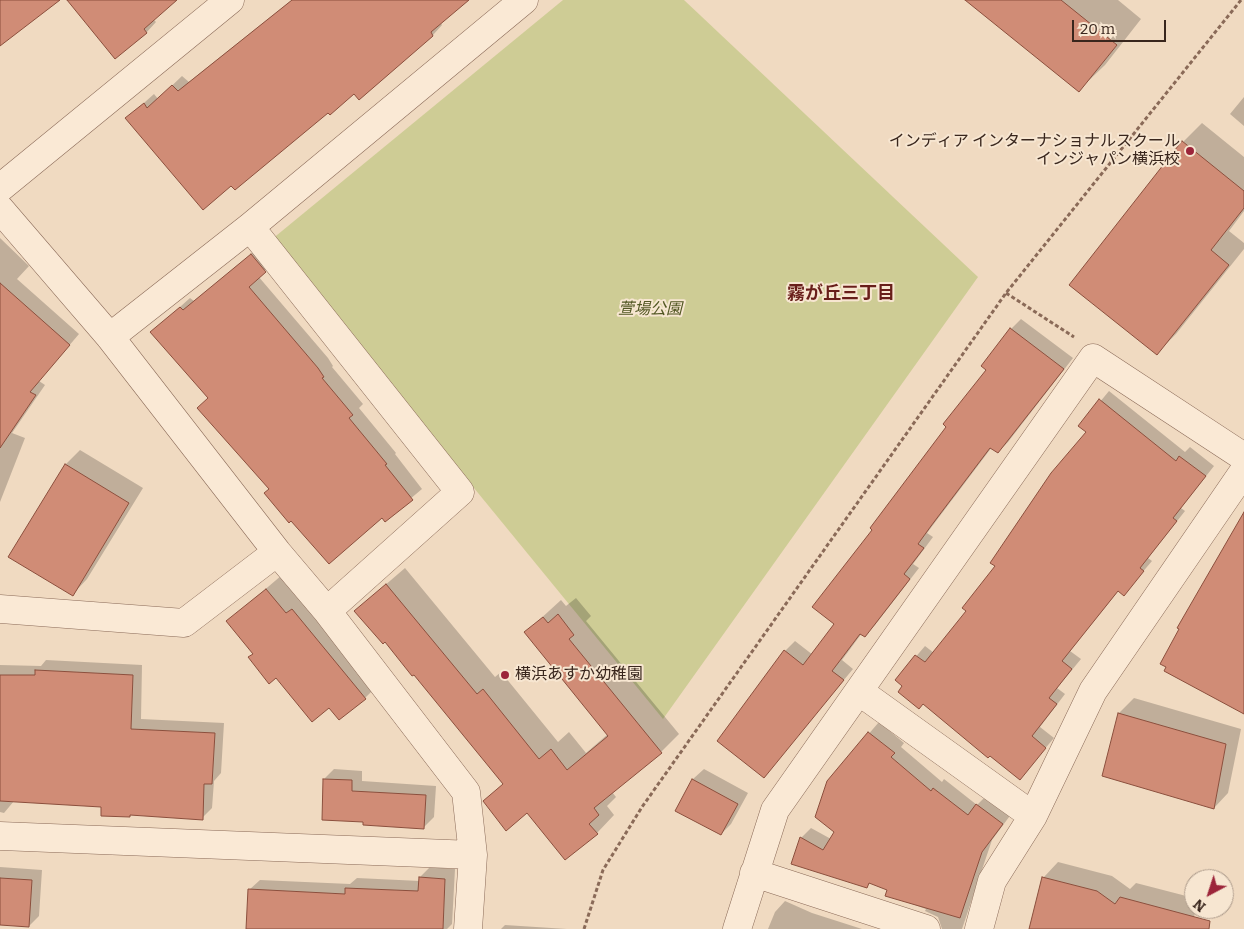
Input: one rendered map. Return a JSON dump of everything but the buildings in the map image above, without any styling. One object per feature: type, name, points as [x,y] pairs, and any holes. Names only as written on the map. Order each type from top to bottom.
[{"type":"street","points":[[0,188],[230,0]]},
{"type":"street","points":[[110,337],[250,227],[524,0]]},
{"type":"street","points":[[0,209],[110,337],[278,552],[327,611],[466,792],[473,855],[468,929]]},
{"type":"street","points":[[250,227],[460,492],[327,611]]},
{"type":"street","points":[[737,929],[775,810],[860,692],[1093,358],[1244,457]]},
{"type":"street","points":[[979,929],[992,882],[1033,816],[1093,691],[1244,471]]},
{"type":"street","points":[[0,609],[184,624],[278,552]]},
{"type":"street","points":[[860,692],[1033,816]]},
{"type":"street","points":[[0,836],[473,855]]},
{"type":"street","points":[[754,873],[926,929]]},
{"type":"path","points":[[584,929],[603,870],[642,807],[1006,293],[1241,0]]},
{"type":"path","points":[[1006,293],[1081,342],[1093,358]]},
{"type":"green space","name":"萱場公園","points":[[563,0],[684,0],[978,277],[663,719],[271,240]]},
{"type":"place","name":"インディア インターナショナルスクール インジャパン横浜校","points":[[1190,151]]},
{"type":"place","name":"横浜あすか幼稚園","points":[[505,675]]},
{"type":"district","name":"霧が丘三丁目","points":[[841,294]]}]
